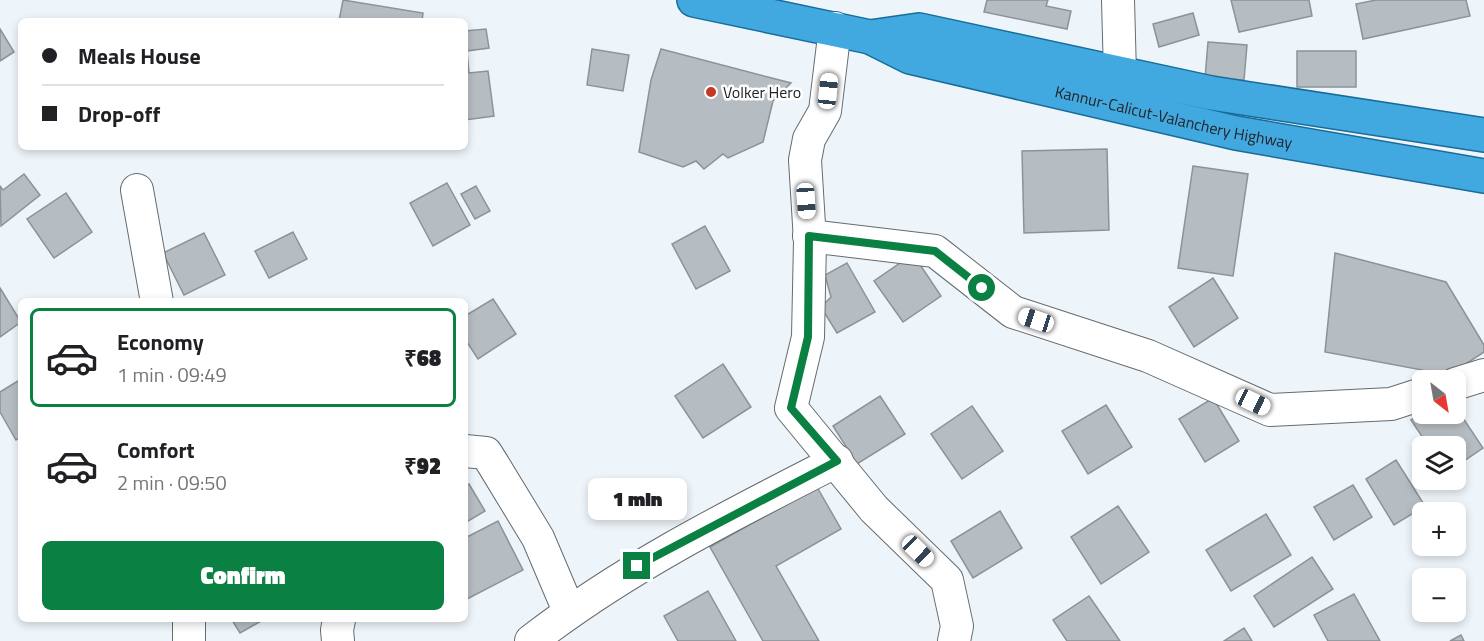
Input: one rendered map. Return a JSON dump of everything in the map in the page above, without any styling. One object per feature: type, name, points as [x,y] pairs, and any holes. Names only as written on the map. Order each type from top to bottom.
[{"type":"highway","name":"Kannur-Calicut-Valanchery Highway","points":[[694,0],[835,28],[870,37],[910,57],[1236,133],[1484,176]]},
{"type":"highway","name":"Kannur-Calicut-Valanchery Highway","points":[[870,37],[919,30],[1120,74],[1298,108],[1484,135]]},
{"type":"highway","points":[[1120,74],[1121,106]]},
{"type":"street","points":[[1119,0],[1120,74]]},
{"type":"street","points":[[835,28],[825,111],[809,139],[805,160],[809,236],[808,337],[791,408],[837,461],[874,509],[947,580],[957,626],[954,641]]},
{"type":"street","points":[[137,190],[156,298]]},
{"type":"street","points":[[809,236],[935,251],[1013,312],[1148,356],[1270,410],[1391,404],[1412,397]]},
{"type":"street","points":[[1466,381],[1484,375]]},
{"type":"street","points":[[468,451],[486,453],[494,464],[538,538],[569,611]]},
{"type":"street","points":[[531,641],[569,611],[637,566],[837,461]]},
{"type":"street","points":[[189,622],[189,641]]},
{"type":"street","points":[[338,641],[339,622]]},
{"type":"building","points":[[343,0],[423,13],[422,18],[340,18]]},
{"type":"building","points":[[987,0],[1048,0],[1046,6],[1071,11],[1067,29],[984,12]]},
{"type":"building","points":[[1231,0],[1309,0],[1312,16],[1239,32]]},
{"type":"building","points":[[1376,0],[1466,0],[1470,16],[1363,39],[1356,4]]},
{"type":"building","points":[[1193,13],[1199,35],[1159,47],[1153,24]]},
{"type":"building","points":[[0,29],[14,52],[0,61]]},
{"type":"building","points":[[486,29],[489,48],[468,51],[468,31]]},
{"type":"building","points":[[1208,42],[1247,45],[1244,80],[1205,78]]},
{"type":"building","points":[[592,49],[629,55],[623,91],[587,85]]},
{"type":"building","points":[[661,49],[791,83],[773,101],[763,142],[728,158],[723,154],[704,169],[696,161],[683,167],[639,152],[651,80]]},
{"type":"building","points":[[1297,51],[1356,51],[1356,87],[1297,87]]},
{"type":"building","points":[[468,62],[469,73],[488,71],[494,116],[468,120]]},
{"type":"building","points":[[1107,149],[1109,230],[1024,233],[1022,151]]},
{"type":"building","points":[[1193,166],[1248,174],[1233,276],[1178,268]]},
{"type":"building","points":[[24,174],[40,195],[1,226],[0,186],[3,190]]},
{"type":"building","points":[[447,183],[470,225],[433,246],[410,203]]},
{"type":"building","points":[[476,186],[490,211],[475,219],[461,194]]},
{"type":"building","points":[[66,193],[92,232],[54,258],[27,219]]},
{"type":"building","points":[[705,226],[730,271],[696,289],[672,244]]},
{"type":"building","points":[[293,232],[307,259],[269,278],[255,251]]},
{"type":"building","points":[[204,233],[225,275],[184,295],[163,253]]},
{"type":"building","points":[[1335,253],[1446,282],[1484,345],[1484,352],[1457,370],[1422,370],[1325,352]]},
{"type":"building","points":[[913,254],[941,296],[903,322],[874,281]]},
{"type":"building","points":[[847,263],[875,312],[837,333],[821,307],[831,297],[825,275]]},
{"type":"building","points":[[1213,278],[1238,318],[1194,347],[1169,307]]},
{"type":"building","points":[[0,288],[18,317],[18,324],[0,337]]},
{"type":"building","points":[[493,299],[516,334],[478,359],[468,344],[468,314]]},
{"type":"building","points":[[723,364],[751,407],[703,438],[675,396]]},
{"type":"building","points":[[18,381],[18,439],[16,440],[0,412],[0,392]]},
{"type":"building","points":[[880,396],[905,434],[857,464],[833,426]]},
{"type":"building","points":[[1213,398],[1239,441],[1205,462],[1179,419]]},
{"type":"building","points":[[1106,405],[1132,447],[1088,474],[1062,431]]},
{"type":"building","points":[[972,406],[1003,451],[962,479],[931,434]]},
{"type":"building","points":[[1466,422],[1483,448],[1466,460],[1466,436],[1422,436],[1414,424]]},
{"type":"building","points":[[1396,460],[1412,485],[1412,490],[1415,490],[1422,502],[1412,502],[1412,514],[1394,525],[1366,479]]},
{"type":"building","points":[[468,484],[485,511],[468,521]]},
{"type":"building","points":[[1353,485],[1372,517],[1334,540],[1314,507]]},
{"type":"building","points":[[817,487],[841,529],[776,566],[819,641],[763,641],[710,547]]},
{"type":"building","points":[[1118,506],[1149,552],[1101,584],[1071,537]]},
{"type":"building","points":[[1000,511],[1022,548],[973,578],[951,541]]},
{"type":"building","points":[[1266,514],[1291,555],[1231,591],[1206,550]]},
{"type":"building","points":[[498,521],[523,570],[468,598],[468,536]]},
{"type":"building","points":[[1312,557],[1333,589],[1274,627],[1254,596]]},
{"type":"building","points":[[708,591],[736,641],[678,641],[664,616]]},
{"type":"building","points":[[1354,594],[1380,641],[1328,641],[1314,615]]},
{"type":"building","points":[[1089,596],[1120,641],[1067,641],[1053,620]]},
{"type":"building","points":[[233,622],[259,622],[240,633]]},
{"type":"building","points":[[1244,628],[1252,641],[1224,641]]},
{"type":"building","points":[[1461,635],[1464,641],[1450,641]]},
{"type":"place","name":"Volker Hero","points":[[711,92]]},
{"type":"route","points":[[637,566],[837,461],[791,408],[808,337],[809,236],[935,251],[982,288]]}]
